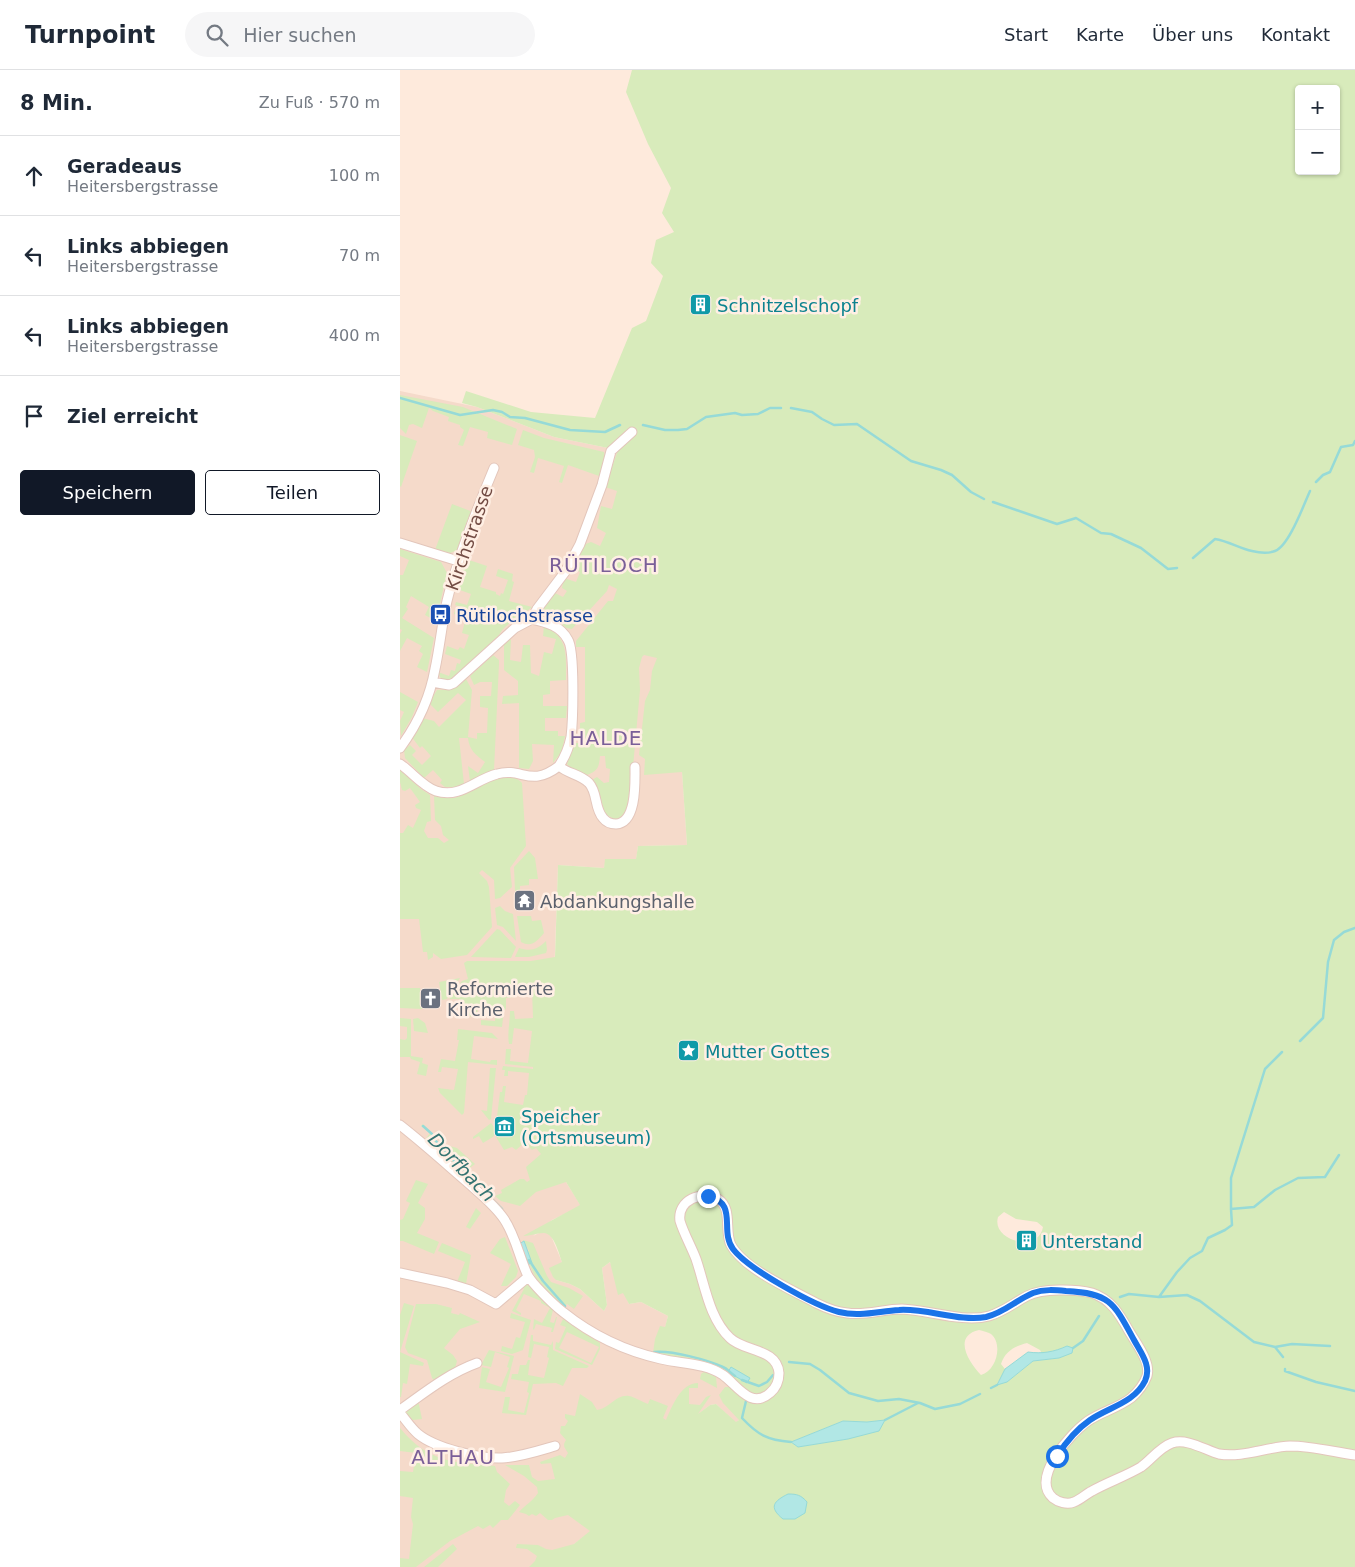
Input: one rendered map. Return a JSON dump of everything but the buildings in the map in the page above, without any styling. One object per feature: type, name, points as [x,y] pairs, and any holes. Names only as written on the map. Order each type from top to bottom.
[{"type":"street","points":[[432,682],[449,685],[454,683],[515,628],[532,619],[537,609],[565,572],[580,544],[602,484],[611,451],[632,432]]},
{"type":"street","name":"Kirchstrasse","points":[[400,748],[424,706],[432,682],[446,603],[458,561],[494,468]]},
{"type":"street","points":[[400,543],[458,561]]},
{"type":"street","points":[[400,764],[424,784],[437,791],[451,793],[464,790],[498,773],[512,773],[528,777],[544,775],[559,766],[567,751],[571,737],[572,655],[569,640],[561,631],[549,623],[532,619]]},
{"type":"street","points":[[559,766],[588,782],[595,794],[601,816],[606,821],[616,824],[626,820],[631,813],[635,767]]},
{"type":"street","points":[[402,1131],[444,1161],[500,1214],[510,1231],[528,1277],[561,1311],[612,1344],[648,1356],[709,1368],[722,1374],[740,1393],[751,1398],[764,1397],[775,1388],[779,1378],[778,1370],[772,1358],[762,1352],[740,1346],[730,1339],[721,1328],[706,1295],[696,1258],[682,1227],[679,1215],[687,1201],[701,1196],[717,1198],[724,1205],[730,1244],[748,1263],[779,1283],[822,1306],[842,1313],[863,1314],[901,1309],[977,1318],[993,1315],[1030,1294],[1048,1290],[1091,1293],[1104,1299],[1114,1307],[1143,1356],[1148,1369],[1147,1376],[1142,1386],[1130,1398],[1089,1421],[1072,1436],[1061,1450],[1050,1466],[1046,1480],[1049,1493],[1056,1500],[1072,1503],[1141,1467],[1166,1446],[1174,1442],[1191,1444],[1223,1454],[1288,1446],[1355,1455]]},
{"type":"street","points":[[400,1273],[448,1283],[470,1290],[496,1304],[528,1277]]},
{"type":"street","points":[[477,1363],[440,1382],[400,1412],[416,1432],[437,1446],[470,1454],[501,1458],[520,1456],[555,1446]]},
{"type":"shaded area","points":[[400,391],[477,407],[554,437],[618,450],[617,491],[666,536],[687,845],[638,846],[636,860],[606,859],[604,868],[558,865],[554,978],[539,1023],[528,1105],[549,1155],[581,1206],[552,1220],[533,1236],[541,1232],[548,1233],[551,1236],[562,1262],[556,1280],[580,1289],[604,1311],[607,1305],[602,1268],[610,1262],[629,1304],[641,1302],[668,1316],[665,1328],[745,1392],[739,1420],[736,1423],[716,1404],[710,1405],[678,1430],[598,1519],[590,1532],[544,1567],[400,1567]]},
{"type":"green space","points":[[632,70],[1355,70],[1355,1567],[529,1567],[537,1556],[527,1549],[516,1548],[517,1544],[538,1545],[552,1550],[574,1544],[590,1531],[568,1515],[548,1520],[540,1513],[536,1516],[532,1514],[529,1516],[519,1512],[536,1496],[538,1493],[537,1487],[524,1476],[505,1465],[529,1465],[532,1477],[538,1481],[555,1479],[551,1463],[541,1464],[540,1462],[560,1455],[565,1458],[568,1453],[564,1445],[566,1440],[560,1433],[561,1426],[565,1426],[568,1421],[565,1418],[565,1414],[575,1416],[580,1394],[592,1402],[597,1410],[624,1396],[648,1404],[650,1399],[668,1406],[663,1418],[666,1420],[674,1402],[682,1391],[692,1384],[698,1383],[698,1388],[689,1388],[689,1404],[700,1405],[706,1397],[711,1395],[698,1414],[710,1405],[716,1404],[736,1422],[739,1420],[723,1403],[719,1395],[725,1387],[730,1387],[743,1399],[745,1392],[728,1375],[653,1353],[655,1339],[660,1326],[665,1327],[668,1316],[641,1302],[629,1304],[623,1293],[618,1295],[610,1262],[602,1268],[607,1305],[604,1311],[580,1289],[556,1280],[553,1277],[549,1268],[562,1262],[553,1240],[550,1236],[543,1233],[523,1236],[580,1205],[566,1182],[536,1192],[520,1206],[501,1201],[495,1196],[502,1193],[501,1190],[520,1179],[524,1179],[527,1182],[530,1180],[526,1167],[541,1154],[536,1148],[532,1150],[525,1142],[516,1150],[512,1147],[504,1150],[496,1137],[497,1134],[512,1129],[509,1120],[499,1124],[500,1127],[493,1121],[497,1117],[500,1092],[502,1092],[503,1086],[506,1086],[504,1102],[523,1105],[525,1095],[527,1095],[529,1073],[508,1071],[508,1076],[504,1076],[505,1070],[502,1070],[503,1066],[533,1069],[533,1067],[505,1064],[506,1049],[511,1049],[510,1061],[528,1063],[532,1031],[514,1028],[512,1044],[509,1044],[508,1032],[510,1011],[514,1011],[515,1019],[533,1018],[532,990],[514,991],[514,997],[506,998],[506,1009],[504,1010],[502,1027],[481,1025],[481,1020],[495,1021],[496,1007],[478,1006],[477,1013],[471,1017],[465,1012],[460,1012],[460,999],[450,999],[449,997],[462,981],[468,979],[464,963],[467,961],[531,961],[555,957],[558,865],[604,868],[605,859],[636,859],[638,846],[687,845],[682,772],[644,775],[645,759],[639,755],[645,701],[650,690],[652,671],[657,658],[644,655],[639,668],[640,690],[633,767],[630,771],[631,780],[626,814],[622,818],[614,819],[605,814],[599,792],[592,780],[597,777],[604,783],[609,782],[610,769],[606,768],[605,756],[600,756],[597,768],[594,772],[587,775],[567,764],[574,743],[580,743],[580,723],[585,722],[585,647],[576,647],[576,641],[608,601],[613,601],[617,589],[609,585],[607,591],[572,629],[566,628],[557,620],[541,614],[541,611],[555,593],[563,597],[567,591],[562,588],[564,578],[576,582],[580,572],[571,567],[583,545],[591,542],[600,546],[606,533],[597,528],[601,506],[612,509],[617,491],[605,487],[618,450],[554,437],[462,403],[466,391],[531,412],[595,418],[632,328],[646,321],[663,276],[651,263],[656,240],[674,232],[662,213],[671,188],[648,144],[626,92]],"holes":[[[1004,1212],[1016,1219],[1037,1222],[1043,1227],[1040,1235],[1033,1240],[1025,1242],[1008,1238],[998,1225],[998,1217]],[[979,1330],[991,1334],[997,1344],[996,1356],[991,1368],[981,1375],[972,1364],[965,1350],[966,1338],[971,1333]],[[1027,1343],[1040,1350],[1042,1354],[1067,1346],[1059,1358],[1033,1361],[1007,1382],[998,1382],[1002,1378],[1005,1369],[1001,1364],[1008,1352]],[[884,1420],[848,1439],[798,1447],[791,1442],[843,1421],[867,1422]]]},
{"type":"green space","points":[[400,395],[463,407],[517,429],[512,445],[487,438],[488,432],[470,427],[463,446],[458,445],[464,430],[460,425],[448,421],[449,417],[429,408],[422,428],[413,424],[409,425],[406,434],[400,428]]},
{"type":"green space","points":[[523,430],[544,438],[604,452],[605,457],[599,476],[568,465],[562,483],[559,482],[564,466],[538,458],[534,473],[530,472],[535,457],[534,450],[518,445]]},
{"type":"green space","points":[[400,435],[417,441],[401,487],[400,486]]},
{"type":"green space","points":[[452,504],[473,512],[458,550],[450,553],[435,550]]},
{"type":"green space","points":[[400,549],[441,562],[447,573],[436,621],[425,615],[429,607],[411,596],[406,607],[408,609],[402,618],[434,638],[427,672],[417,667],[423,654],[419,651],[422,646],[407,638],[400,651],[400,634],[402,630],[400,629],[400,575],[403,575],[409,560],[400,556]]},
{"type":"green space","points":[[463,558],[487,566],[480,587],[496,592],[500,596],[501,593],[503,594],[508,580],[496,576],[498,569],[513,574],[512,581],[514,582],[509,601],[532,607],[508,624],[498,638],[448,681],[441,679],[438,672],[449,676],[451,670],[455,671],[457,663],[460,664],[461,660],[445,654],[447,646],[458,650],[460,647],[464,649],[469,635],[462,633],[466,618],[454,614],[455,610],[462,612],[464,608],[455,605],[456,602],[467,605],[471,594],[457,589],[458,585],[456,584]]},
{"type":"green space","points":[[544,626],[552,630],[562,642],[566,655],[566,680],[550,681],[550,694],[543,695],[543,706],[567,706],[566,718],[545,718],[545,731],[558,731],[558,736],[565,736],[562,751],[553,763],[554,745],[532,744],[533,761],[529,769],[519,768],[519,703],[502,704],[503,696],[518,695],[518,681],[504,670],[504,644],[511,639],[510,660],[521,662],[523,645],[530,645],[531,673],[539,676],[544,652],[552,654],[556,639],[543,636]]},
{"type":"green space","points":[[493,655],[499,660],[494,770],[470,781],[468,766],[478,773],[485,762],[471,749],[468,738],[459,738],[464,784],[455,787],[445,787],[440,783],[442,780],[433,770],[424,778],[405,758],[404,750],[410,745],[416,751],[412,755],[422,765],[431,756],[422,746],[420,748],[411,736],[422,718],[434,721],[439,727],[466,700],[458,693],[438,712],[429,703],[437,690],[453,689],[466,679],[472,690],[468,737],[477,739],[477,733],[487,733],[488,708],[480,707],[480,696],[491,696],[492,682],[480,682],[474,685],[470,676]]},
{"type":"green space","points":[[400,692],[418,702],[401,736],[400,721],[404,712],[400,710]]},
{"type":"green space","points":[[400,770],[430,795],[431,821],[427,822],[424,831],[428,838],[438,838],[444,843],[449,840],[443,835],[441,826],[435,820],[434,796],[453,798],[488,782],[507,777],[515,778],[522,783],[526,846],[510,868],[512,887],[500,898],[495,899],[494,880],[482,870],[479,873],[487,881],[489,887],[492,927],[467,955],[441,959],[433,953],[433,957],[428,960],[427,952],[423,952],[419,919],[400,919],[400,833],[403,833],[408,825],[413,828],[421,810],[416,808],[415,805],[420,802],[410,788],[405,791],[402,790]]},
{"type":"green space","points":[[529,851],[535,858],[538,879],[529,879],[529,885],[520,886],[520,891],[515,891],[514,867]]},
{"type":"green space","points":[[500,906],[505,911],[513,914],[516,941],[503,927],[497,925],[495,908]]},
{"type":"green space","points":[[517,916],[531,916],[532,921],[541,920],[544,933],[537,941],[531,944],[521,942]]},
{"type":"green space","points":[[497,929],[516,947],[511,958],[471,957]]},
{"type":"green space","points":[[546,941],[546,953],[529,957],[515,957],[519,948],[534,949]]},
{"type":"green space","points":[[460,978],[447,999],[442,1000],[439,982]]},
{"type":"green space","points":[[400,988],[420,988],[422,1009],[400,1008]]},
{"type":"green space","points":[[400,1018],[411,1019],[411,1056],[423,1058],[422,1063],[428,1065],[426,1076],[417,1074],[420,1062],[410,1057],[400,1057],[400,1039],[405,1040],[407,1038],[407,1027],[400,1026]]},
{"type":"green space","points":[[418,1018],[425,1023],[428,1033],[414,1031],[413,1019]]},
{"type":"green space","points":[[458,1029],[492,1033],[498,1039],[474,1036],[471,1059],[490,1062],[491,1060],[497,1060],[497,1065],[468,1062],[464,1113],[462,1115],[440,1093],[438,1088],[454,1090],[458,1069],[442,1067],[441,1072],[438,1072],[441,1059],[455,1061],[459,1040],[457,1040]]},
{"type":"green space","points":[[490,1068],[496,1068],[491,1119],[489,1120],[481,1110],[487,1111]]},
{"type":"green space","points":[[491,1123],[497,1131],[493,1137],[483,1143],[479,1136],[473,1139],[473,1137]]},
{"type":"green space","points":[[423,1124],[437,1139],[432,1145],[425,1140],[430,1133],[421,1126]]},
{"type":"green space","points":[[442,1144],[457,1148],[475,1164],[463,1173],[437,1149]]},
{"type":"green space","points":[[416,1180],[428,1184],[418,1203],[425,1208],[425,1219],[417,1233],[439,1242],[434,1254],[400,1241],[400,1220],[403,1219],[410,1203],[406,1201]]},
{"type":"green space","points":[[476,1208],[481,1213],[470,1229],[466,1227]]},
{"type":"green space","points":[[505,1237],[518,1271],[516,1277],[507,1286],[501,1286],[511,1264],[490,1253],[500,1239]]},
{"type":"green space","points":[[523,1240],[533,1243],[551,1282],[569,1288],[583,1296],[574,1309],[567,1304],[564,1307],[538,1282],[529,1264],[531,1262],[527,1252],[529,1251]]},
{"type":"green space","points":[[442,1243],[471,1255],[466,1284],[457,1282],[465,1262],[438,1251]]},
{"type":"green space","points":[[530,1285],[553,1310],[550,1322],[554,1323],[557,1317],[553,1332],[551,1332],[552,1328],[536,1324],[533,1329],[534,1319],[542,1323],[550,1308],[541,1303],[541,1301],[524,1294],[516,1310],[521,1315],[512,1311],[524,1289],[522,1286]]},
{"type":"green space","points":[[404,1303],[414,1306],[400,1352],[400,1315]]},
{"type":"green space","points":[[416,1304],[436,1304],[452,1308],[451,1313],[459,1315],[460,1313],[480,1322],[460,1329],[444,1348],[457,1361],[455,1368],[435,1381],[432,1378],[427,1360],[408,1353],[405,1347]]},
{"type":"green space","points":[[511,1313],[531,1320],[523,1350],[512,1354],[501,1351],[502,1346],[512,1349],[516,1337],[520,1338],[525,1322],[510,1318]]},
{"type":"green space","points":[[563,1319],[600,1343],[600,1349],[592,1365],[555,1349],[556,1342],[559,1343],[566,1327],[560,1325]],"holes":[[[567,1332],[599,1347],[591,1363],[559,1348]]]},
{"type":"green space","points":[[531,1335],[533,1335],[533,1341],[551,1345],[553,1341],[553,1350],[589,1366],[587,1368],[572,1368],[563,1386],[556,1383],[533,1384],[526,1415],[502,1413],[505,1397],[510,1397],[508,1410],[524,1413],[529,1393],[527,1392],[529,1382],[511,1379],[512,1374],[518,1374],[520,1365],[526,1365],[528,1360],[530,1360],[528,1375],[544,1378],[549,1358],[547,1357],[549,1347],[534,1344],[531,1358],[528,1357]]},
{"type":"green space","points":[[489,1350],[514,1356],[505,1392],[479,1388],[482,1367],[490,1369],[486,1382],[501,1387],[509,1368],[507,1367],[510,1357],[495,1352],[491,1367],[481,1365]]},
{"type":"green space","points":[[400,1352],[424,1363],[423,1366],[410,1364],[407,1384],[403,1383],[401,1397],[400,1397]]},
{"type":"green space","points":[[705,1371],[716,1377],[717,1388],[700,1379],[701,1374]]},
{"type":"green space","points":[[418,1400],[422,1419],[413,1420],[407,1416],[406,1411]]},
{"type":"green space","points":[[400,1428],[421,1448],[443,1459],[495,1466],[497,1472],[510,1484],[506,1490],[504,1502],[509,1506],[515,1501],[520,1505],[508,1520],[501,1520],[493,1528],[490,1525],[483,1529],[478,1526],[450,1541],[416,1567],[400,1567],[400,1558],[409,1559],[413,1524],[411,1517],[413,1498],[400,1496],[400,1471],[413,1472],[416,1453],[400,1451]]},
{"type":"green space","points":[[453,1544],[457,1549],[438,1567],[424,1567]]},
{"type":"water","points":[[524,1241],[532,1263],[529,1264],[519,1244]]},
{"type":"water","points":[[1067,1346],[1073,1348],[1072,1353],[1059,1358],[1033,1361],[1007,1382],[997,1385],[1005,1369],[1028,1352],[1048,1352]]},
{"type":"water","points":[[731,1367],[750,1378],[747,1383],[728,1372]]},
{"type":"water","points":[[885,1420],[879,1431],[848,1439],[798,1447],[791,1442],[843,1421],[867,1422]]},
{"type":"water","points":[[788,1494],[799,1495],[807,1502],[805,1513],[795,1519],[783,1519],[774,1508],[779,1499]]},
{"type":"waterway","points":[[400,398],[460,415],[493,410],[502,412],[510,417],[525,418],[570,430],[605,432],[620,425]]},
{"type":"waterway","points":[[643,425],[665,430],[687,429],[706,417],[735,413],[742,415],[758,414],[770,408],[781,408]]},
{"type":"waterway","points":[[791,408],[812,412],[834,425],[857,424],[911,461],[952,475],[971,492],[984,499]]},
{"type":"waterway","points":[[1316,482],[1323,475],[1330,472],[1341,447],[1353,445],[1355,441]]},
{"type":"waterway","points":[[1193,558],[1215,539],[1255,552],[1266,553],[1275,551],[1280,548],[1291,533],[1310,491]]},
{"type":"waterway","points":[[993,502],[1057,524],[1076,518],[1101,533],[1111,534],[1141,548],[1168,569],[1177,568]]},
{"type":"waterway","points":[[1300,1041],[1323,1018],[1328,962],[1334,940],[1344,932],[1355,928]]},
{"type":"waterway","points":[[1231,1209],[1231,1178],[1265,1069],[1282,1052]]},
{"type":"waterway","name":"Dorfbach","points":[[423,1126],[460,1168],[502,1209]]},
{"type":"waterway","points":[[1159,1297],[1190,1258],[1202,1251],[1208,1238],[1232,1225],[1231,1209],[1254,1207],[1275,1190],[1298,1178],[1325,1177],[1339,1155]]},
{"type":"waterway","name":"Dorfbach","points":[[529,1260],[543,1281],[565,1306]]},
{"type":"waterway","points":[[1120,1297],[1129,1294],[1159,1297],[1187,1295],[1200,1301],[1254,1342],[1275,1347],[1292,1344],[1330,1346]]},
{"type":"waterway","points":[[1073,1348],[1083,1341],[1099,1316]]},
{"type":"waterway","points":[[1275,1347],[1283,1357]]},
{"type":"waterway","name":"Dorfbach","points":[[654,1352],[679,1354],[716,1364],[735,1376]]},
{"type":"waterway","points":[[789,1362],[810,1364],[849,1393],[878,1401],[899,1399],[920,1403],[935,1409],[960,1404],[980,1394]]},
{"type":"waterway","points":[[1285,1369],[1285,1371],[1316,1382],[1355,1391]]},
{"type":"waterway","name":"Dorfbach","points":[[742,1380],[759,1386],[767,1382],[773,1375]]},
{"type":"waterway","points":[[991,1388],[997,1385]]},
{"type":"waterway","points":[[746,1401],[742,1418],[748,1424],[764,1436],[775,1440],[791,1442]]},
{"type":"waterway","points":[[885,1420],[918,1403]]},
{"type":"place","name":"Schnitzelschopf","points":[[701,305]]},
{"type":"place","name":"Rütilochstrasse","points":[[440,615]]},
{"type":"place","name":"Abdankungshalle","points":[[524,901]]},
{"type":"place","name":"Reformierte Kirche","points":[[431,998]]},
{"type":"place","name":"Mutter Gottes","points":[[689,1051]]},
{"type":"place","name":"Speicher (Ortsmuseum)","points":[[505,1126]]},
{"type":"place","name":"Unterstand","points":[[1026,1241]]},
{"type":"district","name":"RÜTILOCH","points":[[604,565]]},
{"type":"district","name":"HALDE","points":[[606,738]]},
{"type":"district","name":"ALTHAU","points":[[453,1457]]},
{"type":"route","points":[[708,1196],[717,1198],[724,1205],[727,1216],[728,1238],[734,1250],[740,1256],[758,1271],[779,1283],[822,1306],[842,1313],[863,1314],[901,1309],[977,1318],[993,1315],[1030,1294],[1044,1290],[1091,1293],[1109,1303],[1118,1311],[1143,1356],[1148,1369],[1147,1376],[1138,1392],[1133,1396],[1084,1424],[1065,1444],[1057,1456]]}]
